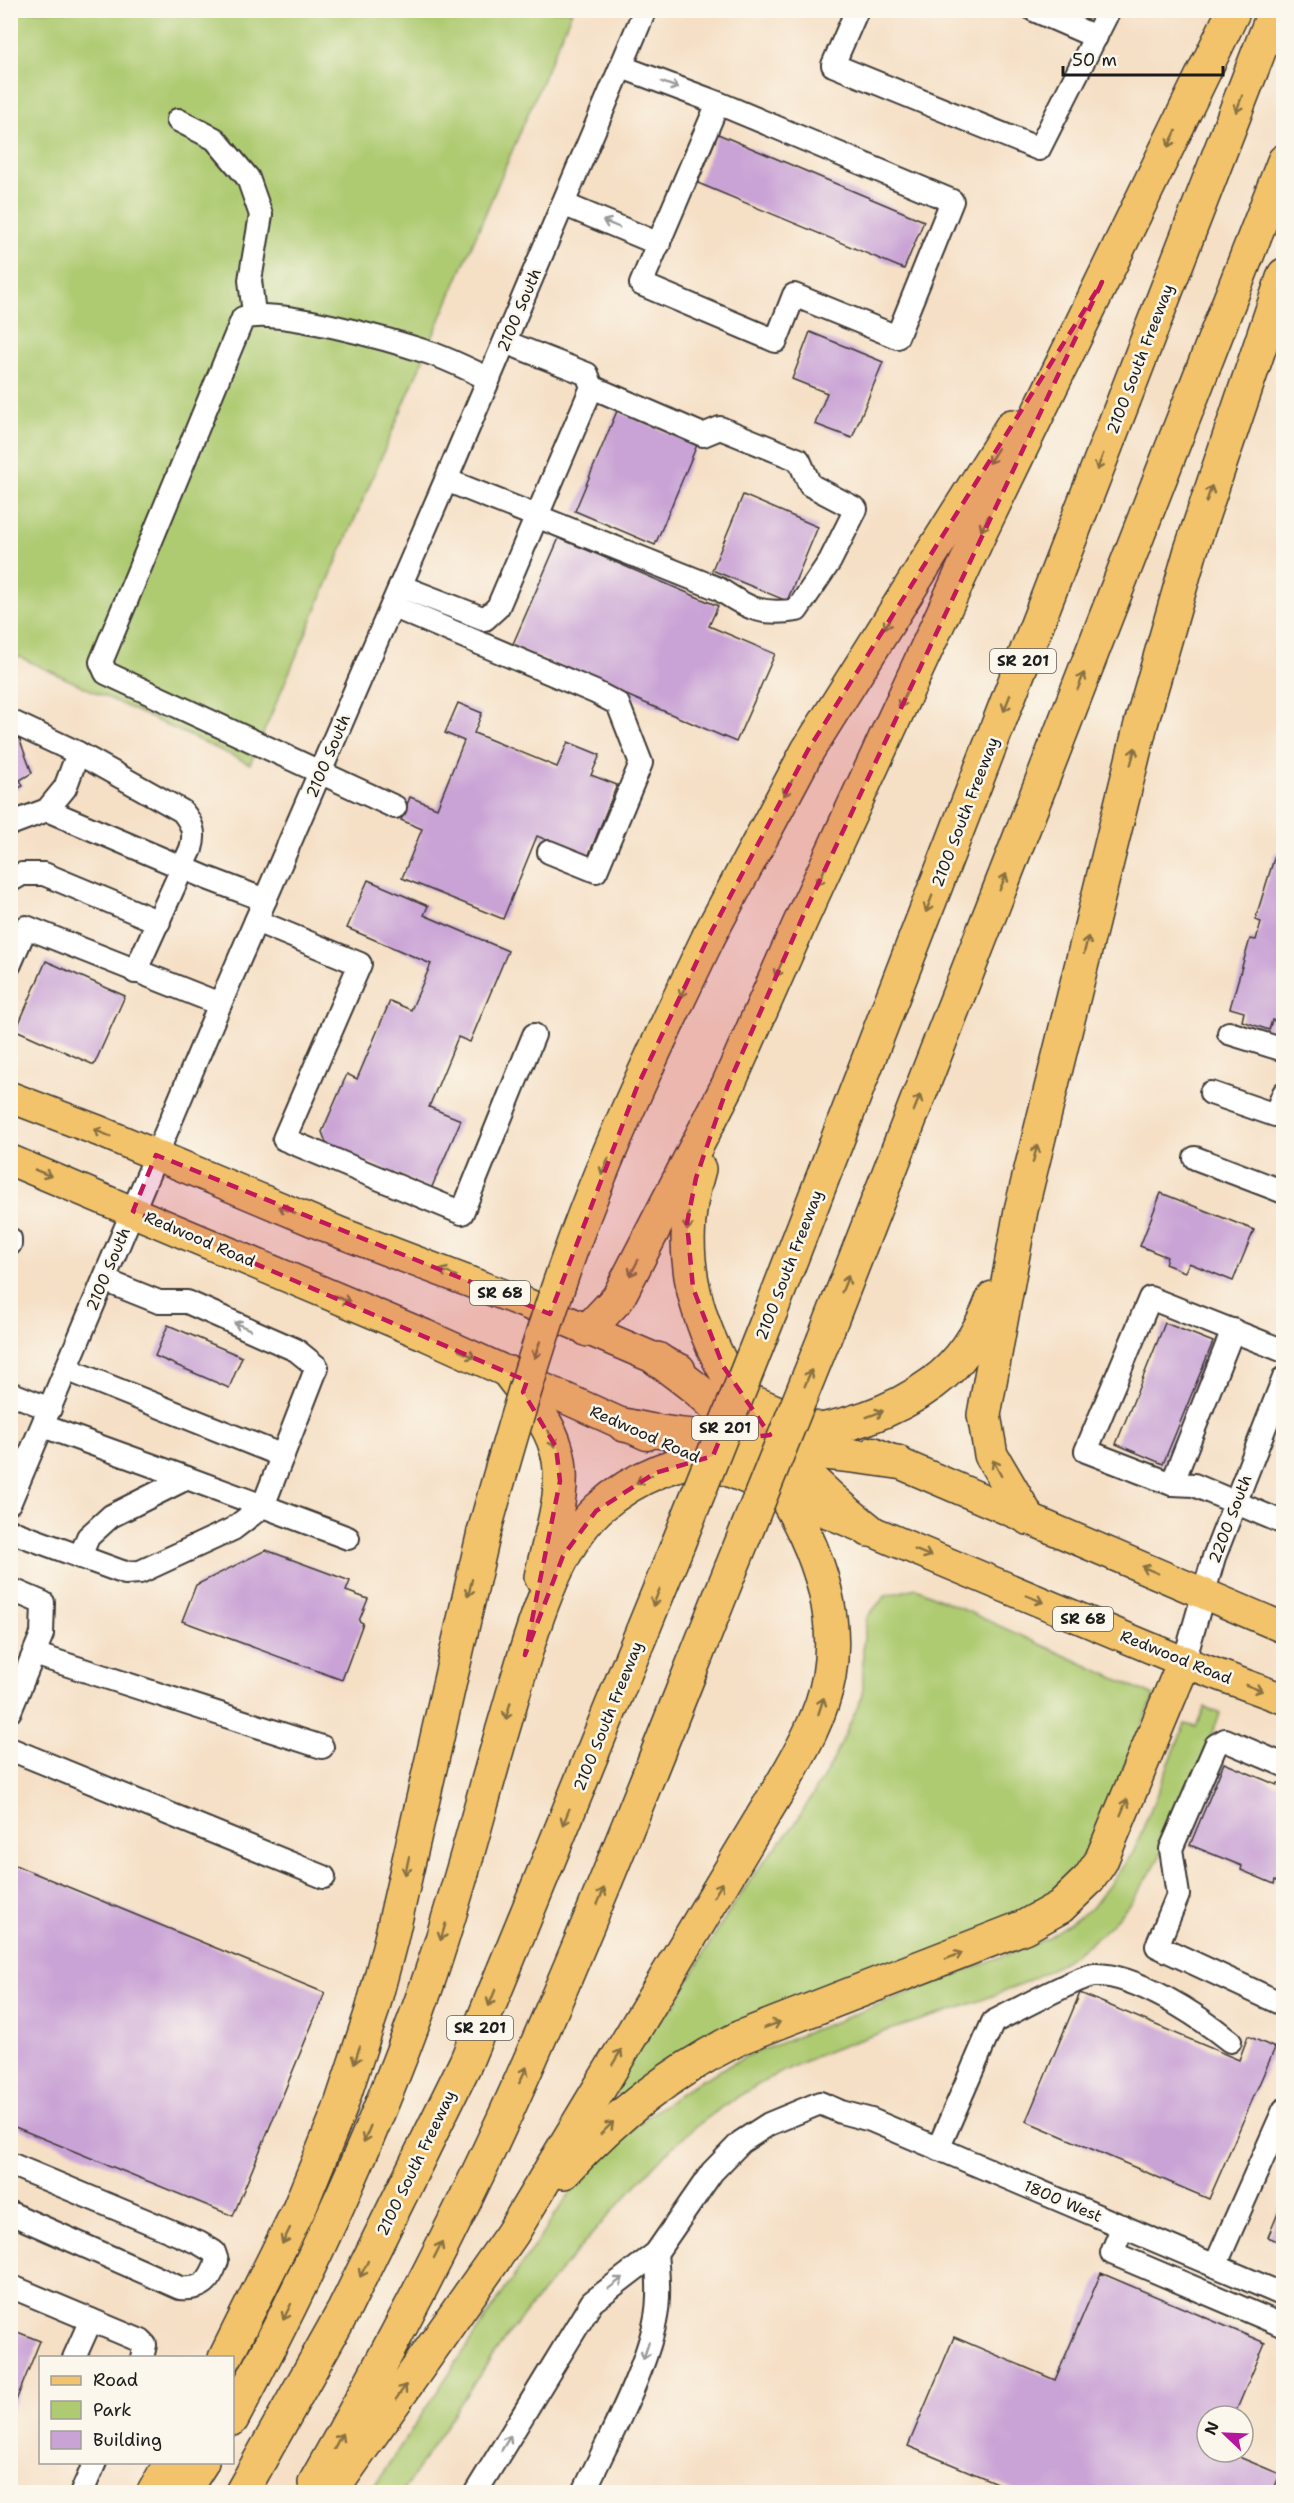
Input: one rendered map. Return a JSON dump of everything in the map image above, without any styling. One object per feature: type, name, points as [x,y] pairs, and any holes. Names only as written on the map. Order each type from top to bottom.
[{"type":"highway","points":[[588,1330],[618,1298],[728,1085],[803,916],[974,546],[1234,10]]},
{"type":"highway","name":"2100 South Freeway","points":[[242,2493],[344,2310],[466,2062],[771,1311],[1275,10]]},
{"type":"highway","name":"SR 201","points":[[310,2493],[397,2331],[525,2072],[602,1892],[824,1338],[1284,161]]},
{"type":"highway","points":[[240,2402],[332,2216],[406,2041],[443,1934],[525,1655],[563,1556],[585,1522],[606,1502],[628,1487],[662,1470],[852,1422],[889,1409],[934,1383],[952,1367],[982,1325],[1002,1274],[1021,1210],[1147,701],[1191,550],[1284,274]]},
{"type":"highway","points":[[226,2356],[299,2209],[339,2111],[372,2011],[484,1532],[518,1408],[570,1252],[637,1087],[709,936],[807,750],[1102,282]]},
{"type":"highway","points":[[331,2493],[512,2234],[782,1784],[818,1716],[831,1654],[830,1620],[812,1552],[781,1493],[763,1445],[716,1352],[699,1308],[688,1266],[687,1223],[696,1178],[728,1085]]},
{"type":"highway","points":[[1021,1210],[984,1415],[987,1443],[995,1464],[1028,1518]]},
{"type":"highway","points":[[657,1359],[869,1530]]},
{"type":"highway","points":[[509,1373],[549,1431],[560,1463],[556,1504],[525,1655]]},
{"type":"highway","points":[[624,1425],[687,1437],[897,1462]]},
{"type":"highway","points":[[512,2234],[583,2152],[630,2107],[656,2086],[711,2052],[741,2037],[957,1955],[1024,1927],[1060,1907],[1089,1879],[1101,1861],[1184,1662]]},
{"type":"highway","points":[[154,2493],[170,2464]]},
{"type":"highway","points":[[183,2493],[201,2464]]},
{"type":"highway","points":[[194,2493],[209,2464]]},
{"type":"main road","name":"SR 68","points":[[10,1097],[156,1155],[341,1233],[588,1330],[1284,1628]]},
{"type":"main road","name":"Redwood Road","points":[[10,1160],[509,1373],[699,1459],[1184,1662],[1284,1699]]},
{"type":"street","name":"2100 South","points":[[10,1502],[645,10]]},
{"type":"street","points":[[857,10],[833,65],[1039,148],[1109,10]]},
{"type":"street","points":[[1034,10],[1096,37]]},
{"type":"street","points":[[622,67],[718,103],[952,201],[897,337],[794,295],[776,341],[641,284],[718,103]]},
{"type":"street","points":[[178,120],[215,139],[248,178],[261,215],[250,280],[254,314]]},
{"type":"street","points":[[563,204],[659,244]]},
{"type":"street","points":[[395,807],[106,673],[101,662],[243,318],[254,314],[335,327],[412,348],[489,379]]},
{"type":"street","points":[[396,596],[485,619],[498,607],[592,387],[587,374],[505,342]]},
{"type":"street","points":[[446,480],[719,589],[742,604],[773,614],[797,610],[830,561],[856,509],[810,485],[799,460],[720,428],[703,435],[592,387]]},
{"type":"street","points":[[396,596],[618,704],[641,763],[596,871],[549,852]]},
{"type":"street","points":[[10,721],[78,753],[182,811],[192,822],[194,841],[135,972]]},
{"type":"street","points":[[10,824],[47,810],[65,788],[78,753]]},
{"type":"street","points":[[47,810],[182,868],[265,900]]},
{"type":"street","points":[[10,881],[22,874],[44,874],[159,922]]},
{"type":"street","points":[[256,921],[360,964],[284,1139],[462,1213],[534,1035]]},
{"type":"street","points":[[10,964],[18,924],[220,1004]]},
{"type":"street","points":[[1229,1033],[1284,1050]]},
{"type":"street","points":[[1211,1093],[1279,1117],[1284,1093]]},
{"type":"street","points":[[1195,1158],[1284,1192]]},
{"type":"street","points":[[10,1239],[13,1240],[10,1244]]},
{"type":"street","points":[[10,1531],[125,1573],[140,1572],[233,1528],[263,1506],[317,1367],[296,1350],[187,1302],[159,1302],[104,1280]]},
{"type":"street","points":[[1284,1351],[1150,1298],[1086,1451],[1172,1484],[1194,1485],[1234,1505],[1284,1523]]},
{"type":"street","points":[[1172,1484],[1233,1330]]},
{"type":"street","points":[[66,1369],[282,1456]]},
{"type":"street","name":"2200 South","points":[[1184,1662],[1204,1592],[1234,1505],[1276,1421],[1284,1378]]},
{"type":"street","points":[[10,1393],[46,1417],[187,1478],[348,1538]]},
{"type":"street","points":[[80,1557],[87,1537],[111,1516],[187,1478]]},
{"type":"street","points":[[10,1589],[43,1603],[42,1634],[10,1711]]},
{"type":"street","points":[[34,1654],[322,1747]]},
{"type":"street","points":[[1284,1765],[1225,1740],[1216,1745],[1171,1849],[1178,1895],[1157,1946],[1284,2005]]},
{"type":"street","points":[[10,1749],[324,1877]]},
{"type":"street","points":[[938,2149],[993,2022],[1092,1975],[1126,1978],[1206,2022],[1230,2041]]},
{"type":"street","name":"1800 West","points":[[476,2493],[592,2302],[656,2253],[712,2172],[741,2142],[769,2124],[820,2103],[841,2112],[871,2120],[1284,2295]]},
{"type":"street","points":[[1215,2266],[1284,2110]]},
{"type":"street","points":[[10,2164],[199,2242],[214,2252],[217,2261],[204,2285],[194,2289],[180,2288],[10,2213]]},
{"type":"street","points":[[1123,2226],[1112,2253],[1284,2326]]},
{"type":"street","points":[[584,2493],[642,2363],[656,2321],[658,2285],[656,2253]]},
{"type":"street","points":[[10,2286],[141,2341],[145,2345],[142,2356]]},
{"type":"street","points":[[75,2356],[91,2319]]},
{"type":"street","points":[[82,2493],[95,2464]]},
{"type":"highlighted area","points":[[1102,282],[803,916],[728,1085],[696,1178],[687,1223],[693,1288],[723,1366],[770,1435],[743,1438],[728,1419],[713,1456],[655,1473],[596,1511],[563,1556],[525,1655],[560,1481],[556,1447],[523,1392],[527,1381],[133,1211],[156,1155],[550,1314],[637,1087],[709,936],[808,750]]},
{"type":"green space","points":[[11,11],[572,11],[250,764],[11,653]]},
{"type":"green space","points":[[916,1588],[1154,1696],[1085,1861],[1047,1903],[625,2100],[613,2090],[651,2029],[674,2006],[719,1927],[757,1870],[795,1824],[831,1765],[863,1695],[863,1645],[867,1617],[885,1596]]},
{"type":"green space","points":[[1205,1707],[1220,1714],[1177,1821],[1150,1873],[1135,1897],[1117,1918],[1088,1944],[1057,1966],[1023,1983],[988,1998],[842,2046],[805,2061],[751,2089],[702,2122],[668,2151],[648,2172],[511,2331],[402,2492],[370,2492],[565,2200],[603,2156],[644,2119],[691,2086],[745,2057],[1046,1939],[1092,1908],[1133,1853],[1185,1724],[1196,1727]]},
{"type":"building","points":[[718,134],[924,221],[904,269],[698,183]]},
{"type":"building","points":[[810,332],[883,362],[852,438],[815,424],[827,393],[792,379]]},
{"type":"building","points":[[617,411],[697,445],[655,545],[575,511]]},
{"type":"building","points":[[743,495],[818,527],[787,601],[712,570]]},
{"type":"building","points":[[559,538],[718,606],[709,626],[775,654],[736,742],[512,646]]},
{"type":"building","points":[[458,703],[482,713],[474,733],[557,767],[568,742],[600,755],[591,775],[617,785],[588,857],[537,836],[503,919],[402,878],[422,829],[401,820],[410,797],[437,808],[464,741],[445,733]]},
{"type":"building","points":[[10,737],[19,738],[32,773],[20,780],[23,786],[10,792]]},
{"type":"building","points":[[1276,852],[1284,854],[1284,1024],[1272,1020],[1269,1030],[1242,1021],[1244,1012],[1230,1008],[1250,939],[1256,940],[1261,922],[1255,920]]},
{"type":"building","points":[[368,880],[428,906],[424,915],[508,951],[470,1042],[458,1037],[429,1107],[461,1120],[431,1189],[327,1145],[322,1132],[347,1074],[357,1079],[390,1001],[411,1010],[431,964],[347,928]]},
{"type":"building","points":[[46,961],[125,996],[94,1065],[16,1030]]},
{"type":"building","points":[[1161,1193],[1254,1230],[1233,1281],[1189,1263],[1185,1272],[1165,1264],[1167,1257],[1140,1246]]},
{"type":"building","points":[[1165,1323],[1213,1342],[1163,1464],[1116,1444]]},
{"type":"building","points":[[168,1325],[242,1357],[229,1388],[155,1356]]},
{"type":"building","points":[[266,1550],[350,1581],[346,1591],[368,1599],[359,1621],[363,1623],[342,1680],[182,1621],[196,1585]]},
{"type":"building","points":[[1224,1763],[1277,1785],[1278,1783],[1284,1785],[1284,1884],[1275,1880],[1274,1884],[1241,1870],[1242,1866],[1190,1845]]},
{"type":"building","points":[[10,1863],[325,1993],[233,2216],[10,2125]]},
{"type":"building","points":[[1080,1993],[1239,2060],[1248,2036],[1275,2048],[1209,2199],[1026,2121]]},
{"type":"building","points":[[1284,2199],[1284,2244],[1268,2237]]},
{"type":"building","points":[[1101,2273],[1265,2343],[1239,2404],[1195,2404],[1195,2464],[1255,2464],[1280,2474],[1273,2492],[1018,2492],[908,2446],[954,2337],[1055,2380]]},
{"type":"building","points":[[10,2329],[40,2341],[11,2413],[10,2413]]}]
